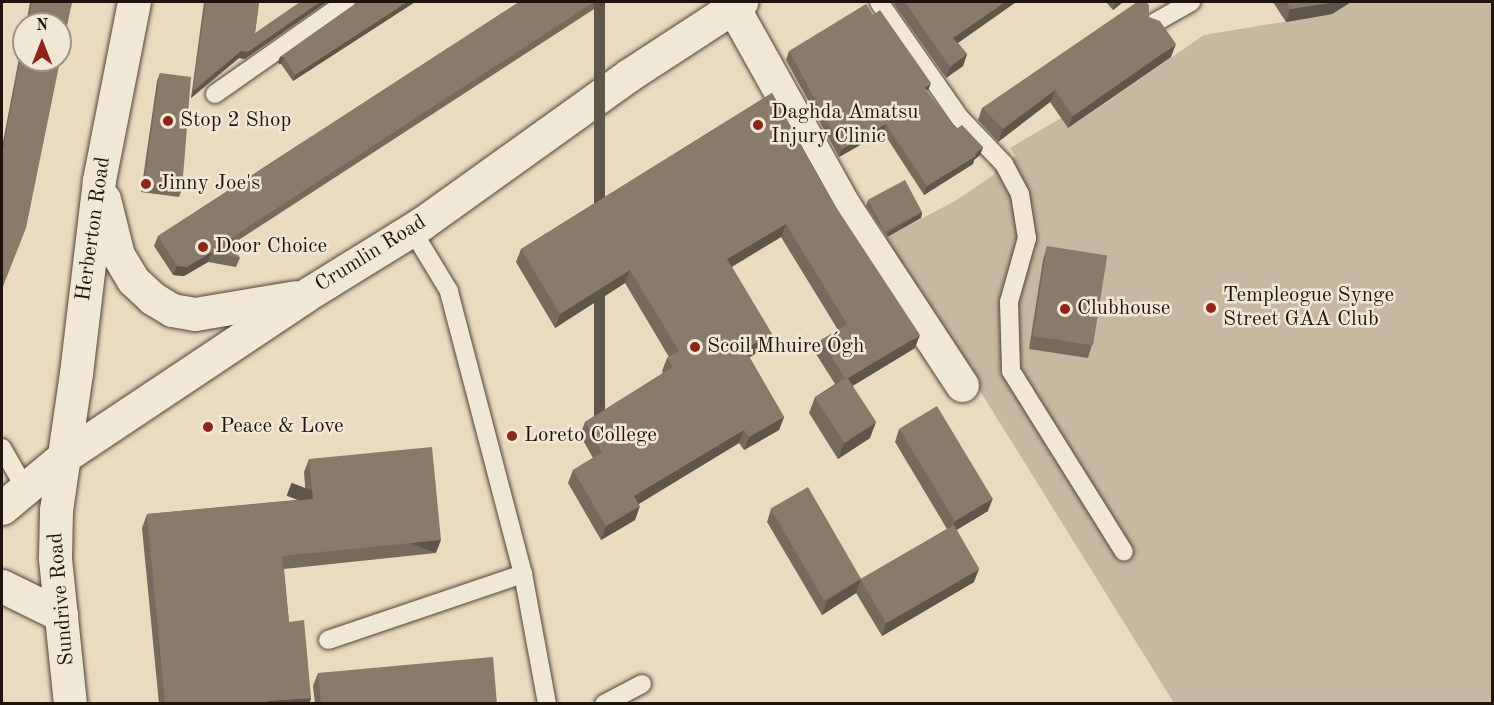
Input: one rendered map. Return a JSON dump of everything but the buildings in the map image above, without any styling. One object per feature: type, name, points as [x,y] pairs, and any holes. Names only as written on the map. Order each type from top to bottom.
[{"type":"street","name":"Herberton Road","points":[[62,458],[76,373],[99,180],[134,2]]},
{"type":"street","points":[[737,4],[845,207],[962,385]]},
{"type":"street","name":"Crumlin Road","points":[[14,498],[62,458],[306,295],[412,230],[629,75],[737,4]]},
{"type":"street","points":[[99,180],[118,255],[133,280],[152,298],[172,310],[195,314],[306,295]]},
{"type":"street","name":"Sundrive Road","points":[[62,458],[56,510],[55,558],[70,704]]},
{"type":"street","points":[[2,586],[61,615]]},
{"type":"lane","points":[[215,94],[347,2]]},
{"type":"lane","points":[[879,2],[960,118],[1004,165],[1020,194],[1028,238],[1009,302],[1011,371],[1124,552]]},
{"type":"lane","points":[[1154,23],[1191,2]]},
{"type":"lane","points":[[412,230],[449,291],[523,574],[547,704]]},
{"type":"lane","points":[[2,448],[14,498]]},
{"type":"lane","points":[[328,640],[523,574]]},
{"type":"lane","points":[[604,704],[642,684]]},
{"type":"shaded area","name":"Templeogue Synge Street GAA Club","points":[[1351,2],[1492,2],[1492,703],[1174,703],[885,238],[955,201],[995,174],[994,171],[1016,156],[1010,148],[1061,118],[1069,128],[1204,35],[1332,14]]},
{"type":"place","name":"Stop 2 Shop","points":[[168,121]]},
{"type":"place","name":"Daghda Amatsu Injury Clinic","points":[[758,125]]},
{"type":"place","name":"Jinny Joe's","points":[[146,184]]},
{"type":"place","name":"Door Choice","points":[[203,247]]},
{"type":"place","name":"Templeogue Synge Street GAA Club","points":[[1211,308]]},
{"type":"place","name":"Clubhouse","points":[[1065,309]]},
{"type":"place","name":"Scoil Mhuire Ógh","points":[[695,347]]},
{"type":"place","name":"Peace & Love","points":[[208,427]]},
{"type":"place","name":"Loreto College","points":[[512,436]]}]
